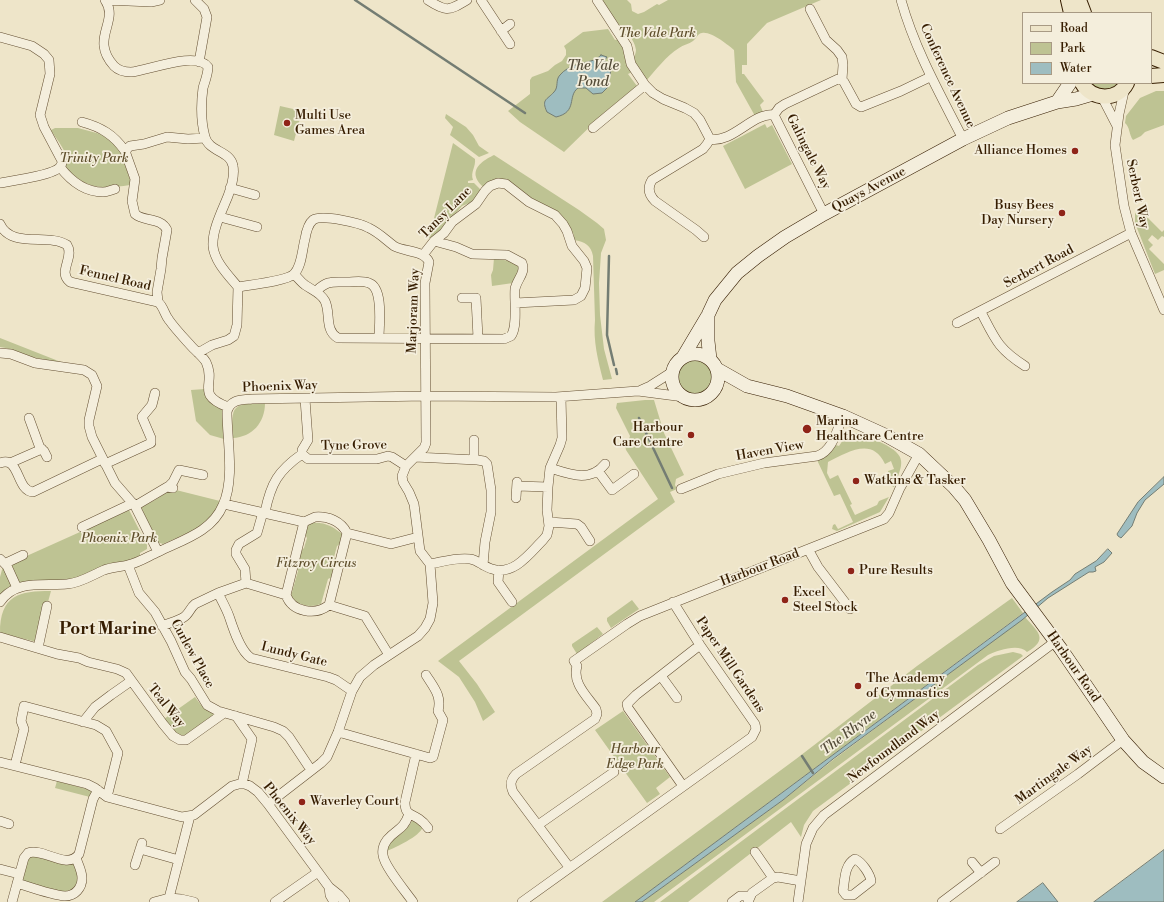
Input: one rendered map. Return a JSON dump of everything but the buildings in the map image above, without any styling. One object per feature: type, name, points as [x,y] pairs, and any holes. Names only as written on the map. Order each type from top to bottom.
[{"type":"main road","points":[[1068,0],[1071,12]]},
{"type":"main road","points":[[1079,0],[1084,12]]},
{"type":"main road","points":[[1152,57],[1164,62]]},
{"type":"main road","points":[[1152,76],[1164,75]]},
{"type":"main road","points":[[1083,84],[1088,91],[1097,95],[1114,95],[1120,92],[1127,84]]},
{"type":"street","points":[[160,0],[151,2],[106,0],[110,15],[103,45],[110,62],[117,69],[125,72],[132,72],[165,63],[199,62],[206,65],[208,70],[202,99],[205,138],[212,147],[227,156],[232,163],[234,171],[230,188],[214,235],[214,249],[219,261],[238,287],[234,336],[228,340],[212,345],[198,353]]},
{"type":"street","points":[[195,0],[204,9],[207,17],[199,62]]},
{"type":"street","points":[[428,0],[440,8],[447,10],[454,8],[467,0]]},
{"type":"street","points":[[481,0],[510,44]]},
{"type":"street","points":[[597,0],[627,46],[631,64],[645,85],[652,93],[694,113],[700,120],[710,139],[703,148],[652,180],[649,188],[651,196],[655,201],[704,237]]},
{"type":"street","name":"Conference Avenue","points":[[901,0],[909,25],[930,77],[963,139]]},
{"type":"street","points":[[810,9],[826,40],[842,57],[842,80],[856,104],[861,107],[901,92],[930,77]]},
{"type":"street","points":[[501,31],[510,24]]},
{"type":"street","points":[[0,37],[32,46],[44,54],[49,60],[50,74],[40,115],[44,127],[61,159],[60,167],[56,170],[28,179],[0,183]]},
{"type":"street","points":[[774,116],[779,108],[785,104],[832,82],[842,80]]},
{"type":"street","points":[[1057,102],[1069,84]]},
{"type":"street","name":"Serbert Way","points":[[1127,84],[1117,126],[1115,145],[1124,206],[1131,233],[1164,310]]},
{"type":"street","points":[[593,128],[645,85]]},
{"type":"street","points":[[1097,95],[1117,126]]},
{"type":"street","name":"Quays Avenue","points":[[683,357],[708,316],[715,300],[737,273],[774,244],[824,214],[963,139],[1008,118],[1057,102],[1097,95]]},
{"type":"street","name":"Galingale Way","points":[[710,139],[714,140],[725,137],[762,117],[769,115],[774,116],[824,214]]},
{"type":"street","points":[[82,122],[97,127],[110,134],[126,151],[135,179],[132,201],[135,214],[158,222],[164,225],[167,230],[162,258],[162,269],[157,292],[158,302]]},
{"type":"street","points":[[126,151],[130,146],[144,144],[167,137],[188,139],[205,138]]},
{"type":"street","points":[[60,167],[74,182],[84,188],[100,192],[116,189]]},
{"type":"street","name":"Tansy Lane","points":[[423,255],[434,241],[444,233],[454,219],[472,208],[490,186],[496,183],[506,184],[529,202],[557,217],[567,231],[572,246],[586,264],[586,280],[583,293],[578,299],[515,303]]},
{"type":"street","points":[[230,188],[255,195]]},
{"type":"street","points":[[220,217],[256,227]]},
{"type":"street","name":"Marjoram Way","points":[[294,274],[298,265],[304,240],[311,223],[322,217],[328,217],[367,227],[398,248],[423,255],[428,262],[425,283],[426,443],[424,448],[406,466]]},
{"type":"street","name":"Fennel Road","points":[[0,224],[7,233],[17,237],[58,241],[68,245],[70,253],[65,274],[66,279],[70,282],[158,302],[164,309],[170,322],[204,359],[208,367],[208,390],[210,394],[216,401],[228,407]]},
{"type":"street","name":"Serbert Road","points":[[958,323],[1131,233]]},
{"type":"street","points":[[238,287],[289,277],[294,274],[306,286],[316,291],[324,300],[327,308],[330,330],[340,339],[504,339],[511,336],[514,328],[516,286],[523,270],[522,263],[507,255],[472,254],[456,247],[434,241]]},
{"type":"street","points":[[316,291],[328,283],[363,282],[373,285],[377,290],[379,338]]},
{"type":"street","points":[[462,298],[476,298],[478,338]]},
{"type":"street","points":[[981,312],[997,343],[1007,354],[1025,366]]},
{"type":"street","name":"Quays Avenue","points":[[708,316],[708,341],[714,364]]},
{"type":"street","points":[[0,352],[11,354],[35,363],[84,370],[92,375],[97,386],[89,420],[92,437],[103,462],[115,483],[134,504],[158,552]]},
{"type":"street","points":[[697,353],[704,355],[714,364],[719,377],[717,384],[714,391],[703,399],[697,400],[684,397],[674,386],[672,372],[674,366],[683,357],[697,353]]},
{"type":"street","name":"Harbour Road","points":[[714,364],[747,386]]},
{"type":"street","name":"Phoenix Way","points":[[638,391],[650,386],[672,372]]},
{"type":"street","name":"Harbour Road","points":[[714,391],[728,387],[747,386],[787,396],[843,416],[887,436],[919,454],[954,487],[965,500],[989,540],[1000,564],[1020,595],[1056,641],[1123,740],[1143,762],[1164,777]]},
{"type":"street","name":"Phoenix Way","points":[[0,602],[5,595],[17,588],[79,582],[110,568],[128,565],[204,529],[215,518],[224,504],[229,478],[228,407],[233,402],[239,400],[426,396],[561,397],[638,391],[684,397]]},
{"type":"street","points":[[10,463],[14,467],[25,488],[29,492],[33,492],[151,443],[151,438],[142,417],[152,406],[155,393]]},
{"type":"street","points":[[430,564],[467,559],[476,560],[489,568],[506,570],[516,566],[543,540],[548,533],[549,522],[547,512],[550,468],[562,438],[561,397]]},
{"type":"street","points":[[246,583],[245,569],[236,554],[236,550],[239,544],[257,534],[270,491],[277,477],[286,467],[302,454],[302,450],[308,440],[305,399]]},
{"type":"street","name":"Haven View","points":[[681,489],[718,474],[764,463],[823,454],[830,447],[843,416]]},
{"type":"street","points":[[0,463],[10,463],[44,453],[29,418]]},
{"type":"street","points":[[473,440],[474,459]]},
{"type":"street","name":"Tyne Grove","points":[[302,454],[308,459],[377,458],[388,456],[406,466]]},
{"type":"street","name":"Harbour Road","points":[[538,825],[513,792],[511,781],[516,774],[595,720],[597,714],[596,709],[576,680],[575,673],[578,666],[574,661],[633,620],[673,602],[884,519],[889,513],[900,488],[919,454]]},
{"type":"street","points":[[415,457],[474,459],[484,461],[488,464],[491,490],[491,512],[485,542],[483,565]]},
{"type":"street","points":[[82,527],[171,487],[182,460]]},
{"type":"street","points":[[268,804],[327,757],[338,732],[352,691],[363,673],[414,640],[428,624],[433,604],[430,564],[420,551],[414,504],[402,478],[402,474],[406,466]]},
{"type":"street","points":[[550,468],[576,476],[586,476],[601,468],[612,490],[634,474]]},
{"type":"street","points":[[179,470],[203,475]]},
{"type":"street","points":[[516,498],[517,484],[548,487]]},
{"type":"street","points":[[224,504],[304,522],[315,517],[327,517],[340,524],[347,533],[390,544],[418,538]]},
{"type":"street","points":[[286,595],[304,522]]},
{"type":"street","points":[[549,522],[577,524],[581,527],[590,541]]},
{"type":"street","points":[[162,626],[184,617],[192,606],[218,593],[246,583],[286,595],[293,605],[299,609],[306,611],[319,611],[329,605],[347,533]]},
{"type":"street","points":[[808,550],[850,610]]},
{"type":"street","points":[[17,588],[3,561],[23,555]]},
{"type":"street","name":"Curlew Place","points":[[128,565],[139,593],[155,612],[172,641],[184,671],[191,679],[204,701],[212,709],[283,731],[312,770]]},
{"type":"street","points":[[499,570],[498,582],[512,602]]},
{"type":"street","name":"Lundy Gate","points":[[218,593],[229,616],[231,624],[248,656],[285,667],[328,676],[352,691]]},
{"type":"street","name":"Paper Mill Gardens","points":[[522,902],[752,737],[756,729],[755,724],[700,645],[673,602]]},
{"type":"street","points":[[329,605],[365,616],[389,655]]},
{"type":"street","points":[[38,648],[47,606]]},
{"type":"street","name":"Teal Way","points":[[0,637],[57,654],[79,658],[126,673],[163,724],[173,736],[180,740],[186,740],[224,713]]},
{"type":"street","name":"Newfoundland Way","points":[[798,902],[805,849],[809,836],[817,822],[1056,641]]},
{"type":"street","points":[[683,786],[627,706],[629,701],[700,645]]},
{"type":"street","points":[[338,732],[431,758],[433,757],[443,720],[438,711],[440,703],[439,697],[426,675]]},
{"type":"street","points":[[660,676],[677,698]]},
{"type":"street","name":"Teal Way","points":[[83,722],[95,707],[131,681]]},
{"type":"street","points":[[15,765],[24,729],[21,721],[24,706],[83,722],[96,724],[104,729],[118,755],[107,797]]},
{"type":"street","points":[[236,716],[252,739],[242,784]]},
{"type":"street","name":"Martingale Way","points":[[1000,829],[1123,740]]},
{"type":"street","points":[[416,754],[405,802],[406,810],[409,814],[418,818],[428,828]]},
{"type":"street","points":[[0,762],[87,784],[107,797],[176,816],[190,816],[169,898]]},
{"type":"street","points":[[569,868],[538,825],[614,772]]},
{"type":"street","name":"Phoenix Way","points":[[190,816],[232,786],[242,784],[254,789],[268,804],[329,887],[339,894],[345,902]]},
{"type":"street","points":[[12,902],[24,856],[30,852],[67,861],[76,858],[79,854],[93,799],[98,790]]},
{"type":"street","points":[[409,814],[403,827],[386,842],[383,856],[387,865],[413,902]]},
{"type":"street","points":[[135,865],[141,846],[179,860]]},
{"type":"street","points":[[755,852],[773,878]]},
{"type":"street","points":[[0,869],[18,879],[60,895],[70,895],[77,891],[82,884],[82,877],[76,858]]},
{"type":"street","points":[[972,862],[981,873]]},
{"type":"street","points":[[942,902],[995,862]]},
{"type":"street","points":[[275,902],[318,872]]},
{"type":"street","points":[[732,902],[740,896],[749,899],[752,893],[773,878],[778,877],[801,881]]},
{"type":"street","name":"Phoenix Way","points":[[329,887],[330,895],[334,902]]},
{"type":"street","points":[[154,902],[169,898],[194,902]]},
{"type":"green space","name":"The Vale Park","points":[[603,0],[627,0],[631,4],[632,11],[638,14],[668,0],[821,0],[767,23],[747,44],[747,65],[742,65],[742,74],[744,74],[764,101],[760,105],[763,112],[755,116],[736,82],[734,50],[728,45],[710,34],[701,33],[690,43],[674,51],[661,63],[646,81],[633,60],[636,50],[632,39],[627,32],[617,27],[603,3]]},
{"type":"green space","name":"The Vale Park","points":[[608,29],[615,40],[619,39],[625,48],[632,72],[628,74],[637,86],[605,112],[564,152],[520,122],[508,111],[530,94],[530,80],[532,77],[548,71],[562,61],[566,55],[564,46],[583,32]]},
{"type":"green space","points":[[1091,84],[1118,84],[1109,89],[1097,88]]},
{"type":"green space","points":[[1156,91],[1164,91],[1164,125],[1145,132],[1133,140],[1125,123],[1126,116],[1140,98]]},
{"type":"green space","name":"Multi Use Games Area","points":[[280,106],[302,111],[294,141],[274,135]]},
{"type":"green space","points":[[446,114],[466,127],[473,135],[479,146],[489,153],[479,157],[450,135],[453,127],[445,118]]},
{"type":"green space","points":[[765,124],[767,128],[772,125],[792,164],[745,189],[723,146]]},
{"type":"green space","name":"Trinity Park","points":[[55,128],[78,128],[104,135],[120,147],[130,180],[130,185],[111,187],[95,186],[87,184],[73,175],[65,167],[65,152],[51,130]]},
{"type":"green space","points":[[453,143],[475,159],[472,174],[473,180],[468,181],[468,183],[474,183],[481,190],[472,202],[462,206],[444,227],[429,238]]},
{"type":"green space","points":[[494,155],[579,210],[604,229],[606,240],[601,253],[599,283],[600,315],[604,349],[612,379],[603,380],[596,350],[593,256],[591,249],[584,243],[574,240],[574,235],[570,228],[511,184],[484,188],[479,183],[476,169],[481,163]]},
{"type":"green space","points":[[1138,210],[1146,211],[1149,214],[1147,217],[1162,232],[1164,230],[1164,237],[1162,236],[1158,240],[1152,235],[1148,240],[1153,245],[1149,249],[1164,264],[1164,270],[1155,274],[1135,223],[1135,214]]},
{"type":"green space","points":[[494,258],[514,262],[521,269],[513,283],[492,286],[491,275]]},
{"type":"green space","points":[[0,338],[66,364],[27,356],[0,347]]},
{"type":"green space","points":[[699,359],[708,364],[712,370],[712,384],[708,390],[699,395],[691,395],[682,390],[678,384],[677,373],[682,364],[688,360]]},
{"type":"green space","points":[[205,389],[223,411],[224,439],[210,435],[196,421],[191,390]]},
{"type":"green space","points":[[654,400],[664,433],[684,475],[676,479],[675,485],[677,489],[670,492],[675,502],[459,661],[477,684],[495,712],[483,721],[475,702],[459,677],[438,661],[658,499],[626,450],[625,445],[630,436],[616,408],[617,403]]},
{"type":"green space","points":[[265,403],[263,417],[256,428],[246,435],[233,438],[233,418],[236,408],[246,404]]},
{"type":"green space","points":[[859,433],[882,443],[896,452],[900,456],[901,461],[900,472],[894,487],[892,486],[888,471],[894,469],[891,461],[885,464],[880,456],[873,451],[866,449],[851,451],[828,462],[827,473],[830,479],[838,475],[852,504],[850,505],[855,515],[877,505],[879,501],[889,497],[880,512],[837,531],[832,529],[833,525],[835,524],[838,529],[853,522],[840,494],[834,496],[817,460],[830,453],[836,445],[839,446],[847,436]]},
{"type":"green space","name":"Phoenix Park","points":[[172,489],[220,501],[220,503],[213,514],[201,527],[163,544],[157,542],[142,507]]},
{"type":"green space","name":"Phoenix Park","points":[[129,510],[147,545],[147,549],[140,553],[140,556],[130,561],[112,563],[74,579],[19,583],[11,563]]},
{"type":"green space","name":"Fitzroy Circus","points":[[312,523],[321,523],[329,526],[343,535],[340,544],[337,546],[334,557],[337,561],[332,577],[328,579],[321,604],[308,606],[297,602],[291,596],[298,571],[296,567],[300,552],[304,548],[307,538],[305,534],[307,525]]},
{"type":"green space","points":[[3,566],[13,585],[0,596],[0,577]]},
{"type":"green space","points":[[51,591],[37,642],[0,633],[3,610],[14,598],[21,594],[30,592]]},
{"type":"green space","points":[[1012,598],[1023,613],[635,902],[602,902],[796,759],[917,666]]},
{"type":"green space","points":[[632,600],[639,609],[611,628],[607,618]]},
{"type":"green space","points":[[1025,617],[1039,635],[1038,643],[1034,647],[1027,652],[1019,648],[1008,648],[988,655],[654,902],[642,902],[783,800],[833,760]]},
{"type":"green space","points":[[597,627],[603,634],[577,654],[572,644]]},
{"type":"green space","points":[[1013,652],[1023,656],[813,811],[804,825],[801,837],[791,822],[688,902],[660,902],[978,665],[994,656]]},
{"type":"green space","points":[[195,697],[201,705],[215,715],[190,735],[179,737],[164,719]]},
{"type":"green space","name":"Harbour Edge Park","points":[[623,711],[670,777],[656,788],[660,794],[647,803],[595,730]]},
{"type":"green space","points":[[57,781],[90,790],[92,793],[90,797],[55,788]]},
{"type":"green space","points":[[416,820],[423,827],[421,831],[407,841],[387,851],[392,841],[408,827],[412,821]]},
{"type":"green space","points":[[29,855],[75,862],[79,876],[77,888],[63,892],[23,882],[22,878]]},
{"type":"water","name":"The Vale Pond","points":[[601,55],[607,57],[604,61],[608,63],[611,69],[608,87],[602,93],[593,94],[586,88],[578,88],[573,95],[570,108],[563,115],[556,117],[547,112],[545,102],[555,90],[560,75],[571,67],[595,60]]},
{"type":"water","points":[[1164,477],[1164,484],[1145,500],[1137,513],[1132,526],[1121,538],[1118,536],[1117,534],[1138,502]]},
{"type":"water","points":[[1108,549],[1112,553],[1104,562],[1095,567],[1096,571],[1089,572],[1048,598],[1022,620],[833,759],[783,800],[642,902],[635,902],[1070,580],[1075,574],[1096,561]]},
{"type":"water","points":[[1164,850],[1164,902],[1094,902]]},
{"type":"water","points":[[1043,883],[1058,902],[1017,902]]},
{"type":"waterway","points":[[355,0],[525,113]]},
{"type":"waterway","points":[[609,256],[607,335],[614,365]]},
{"type":"waterway","points":[[616,369],[617,374]]},
{"type":"waterway","points":[[639,418],[672,488]]},
{"type":"waterway","points":[[802,756],[813,773]]},
{"type":"place","name":"Multi Use Games Area","points":[[287,123]]},
{"type":"place","name":"Alliance Homes","points":[[1075,151]]},
{"type":"place","name":"Busy Bees Day Nursery","points":[[1062,213]]},
{"type":"place","name":"Marina Healthcare Centre","points":[[807,429]]},
{"type":"place","name":"Harbour Care Centre","points":[[691,435]]},
{"type":"place","name":"Watkins & Tasker","points":[[856,481]]},
{"type":"place","name":"Pure Results","points":[[851,571]]},
{"type":"place","name":"Excel Steel Stock","points":[[785,600]]},
{"type":"place","name":"The Academy of Gymnastics","points":[[858,686]]},
{"type":"place","name":"Waverley Court","points":[[302,802]]},
{"type":"district","name":"Port Marine","points":[[108,630]]},
{"type":"water label","name":"The Rhyne","points":[[849,733]]}]
